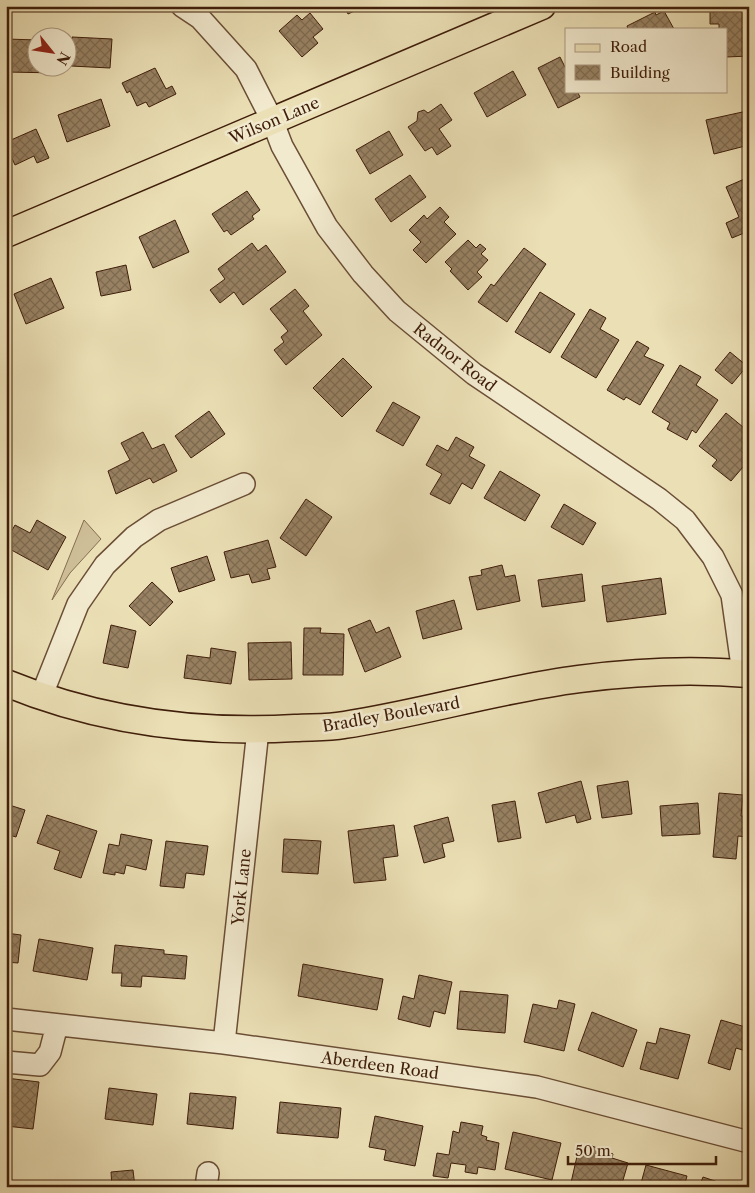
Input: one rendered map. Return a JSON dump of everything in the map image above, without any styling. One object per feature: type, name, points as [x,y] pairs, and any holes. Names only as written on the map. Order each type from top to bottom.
[{"type":"main road","name":"Wilson Lane","points":[[6,234],[542,6]]},
{"type":"main road","name":"Bradley Boulevard","points":[[6,683],[41,697],[98,714],[158,724],[258,730],[343,725],[578,679],[686,672],[746,674]]},
{"type":"street","name":"Radnor Road","points":[[182,6],[200,18],[246,69],[272,120],[282,146],[327,226],[363,274],[396,311],[474,374],[659,498],[685,520],[713,557],[732,595],[746,674]]},
{"type":"street","points":[[41,697],[78,604],[104,565],[134,537],[159,520],[244,484]]},
{"type":"street","name":"York Lane","points":[[224,1043],[258,730]]},
{"type":"street","name":"Aberdeen Road","points":[[6,1019],[224,1043],[537,1087],[749,1142]]},
{"type":"street","points":[[6,1062],[40,1064],[50,1052],[57,1025]]},
{"type":"shaded area","points":[[84,520],[101,539],[70,573],[52,600]]},
{"type":"building","points":[[344,6],[365,6],[348,14]]},
{"type":"building","points":[[714,6],[738,6],[738,9],[743,9],[744,35],[749,34],[749,56],[728,57],[728,28],[719,28],[719,24],[710,24],[710,12],[715,12]]},
{"type":"building","points":[[664,11],[673,28],[628,28],[627,26],[655,12],[656,15]]},
{"type":"building","points":[[310,13],[323,29],[313,37],[318,43],[302,57],[279,31],[297,15],[302,20]]},
{"type":"building","points":[[78,37],[112,39],[110,68],[78,66]]},
{"type":"building","points":[[6,39],[28,40],[28,72],[6,72]]},
{"type":"building","points":[[560,57],[565,67],[565,92],[578,92],[580,97],[558,108],[538,68]]},
{"type":"building","points":[[155,68],[166,89],[172,86],[176,94],[149,107],[146,102],[137,106],[130,91],[127,93],[122,83]]},
{"type":"building","points":[[513,71],[526,95],[487,117],[474,93]]},
{"type":"building","points":[[101,99],[110,126],[67,142],[58,115]]},
{"type":"building","points":[[441,104],[452,120],[439,129],[451,146],[437,155],[432,147],[425,151],[408,127],[417,121],[418,112],[424,110],[428,113]]},
{"type":"building","points":[[747,111],[749,145],[714,154],[706,120]]},
{"type":"building","points":[[36,129],[49,158],[37,163],[34,156],[15,165],[8,150],[6,151],[6,132],[11,140]]},
{"type":"building","points":[[389,131],[403,155],[370,174],[356,150]]},
{"type":"building","points":[[410,175],[426,197],[391,222],[375,199]]},
{"type":"building","points":[[749,177],[749,231],[732,238],[726,223],[739,217],[726,187]]},
{"type":"building","points":[[247,191],[260,210],[252,216],[254,219],[231,235],[227,230],[224,232],[212,214]]},
{"type":"building","points":[[440,207],[449,217],[444,222],[456,234],[426,263],[413,250],[421,242],[409,230],[424,215],[427,219]]},
{"type":"building","points":[[175,220],[189,252],[153,268],[139,237]]},
{"type":"building","points":[[468,240],[476,248],[480,244],[486,249],[481,254],[488,260],[477,272],[482,277],[468,290],[450,271],[452,269],[445,262]]},
{"type":"building","points":[[252,243],[258,251],[266,245],[286,272],[243,305],[234,292],[220,303],[210,290],[225,279],[218,269]]},
{"type":"building","points":[[524,248],[546,264],[507,322],[478,302],[491,284],[494,286]]},
{"type":"building","points":[[126,265],[131,290],[101,296],[96,272]]},
{"type":"building","points":[[51,278],[64,308],[26,324],[14,294]]},
{"type":"building","points":[[295,289],[309,306],[303,311],[322,335],[286,365],[274,350],[284,342],[281,337],[288,331],[270,309]]},
{"type":"building","points":[[540,292],[575,314],[550,353],[515,332]]},
{"type":"building","points":[[590,309],[606,318],[600,329],[619,340],[596,378],[561,357]]},
{"type":"building","points":[[637,341],[649,348],[644,356],[664,365],[640,405],[626,397],[624,400],[607,390]]},
{"type":"building","points":[[730,352],[747,366],[732,384],[715,370]]},
{"type":"building","points":[[343,358],[372,387],[342,417],[313,388]]},
{"type":"building","points":[[680,365],[701,377],[696,385],[718,400],[696,433],[692,430],[687,440],[667,429],[670,423],[652,412]]},
{"type":"building","points":[[393,402],[420,417],[403,446],[376,431]]},
{"type":"building","points":[[209,411],[225,434],[191,458],[175,436]]},
{"type":"building","points":[[726,413],[749,432],[749,460],[731,481],[712,466],[717,460],[699,446]]},
{"type":"building","points":[[143,432],[152,449],[164,444],[177,471],[153,483],[150,478],[116,494],[108,471],[130,460],[121,443]]},
{"type":"building","points":[[456,437],[474,447],[469,456],[485,465],[472,489],[462,483],[450,504],[430,494],[442,474],[426,465],[437,445],[448,451]]},
{"type":"building","points":[[500,471],[540,495],[525,521],[484,498]]},
{"type":"building","points":[[306,499],[332,517],[306,556],[280,538]]},
{"type":"building","points":[[564,504],[596,523],[583,545],[551,527]]},
{"type":"building","points":[[37,520],[66,537],[48,570],[6,547],[6,541],[15,525],[30,533]]},
{"type":"building","points":[[268,540],[276,567],[267,569],[270,579],[252,583],[249,574],[231,578],[224,552]]},
{"type":"building","points":[[207,556],[215,580],[179,592],[171,568]]},
{"type":"building","points":[[502,565],[505,577],[515,575],[520,601],[477,610],[469,577],[482,575],[481,570]]},
{"type":"building","points":[[582,574],[585,601],[542,607],[538,580]]},
{"type":"building","points":[[661,578],[666,614],[607,622],[602,586]]},
{"type":"building","points":[[152,582],[173,602],[150,626],[129,606]]},
{"type":"building","points":[[454,600],[462,629],[423,639],[416,611]]},
{"type":"building","points":[[370,620],[376,633],[389,627],[401,657],[365,672],[348,629]]},
{"type":"building","points":[[111,625],[136,631],[128,668],[103,663]]},
{"type":"building","points":[[304,628],[321,628],[320,633],[344,634],[343,675],[303,675]]},
{"type":"building","points":[[291,642],[292,679],[249,680],[248,643]]},
{"type":"building","points":[[211,648],[236,652],[231,684],[184,678],[187,655],[210,658]]},
{"type":"building","points":[[581,781],[591,819],[577,823],[575,815],[546,823],[538,793]]},
{"type":"building","points":[[628,781],[632,814],[602,818],[597,786]]},
{"type":"building","points":[[719,793],[743,795],[741,816],[749,817],[748,837],[738,836],[736,859],[713,857]]},
{"type":"building","points":[[515,801],[521,838],[498,842],[492,805]]},
{"type":"building","points":[[698,803],[700,834],[662,836],[660,806]]},
{"type":"building","points":[[6,804],[25,810],[16,837],[6,834]]},
{"type":"building","points":[[47,815],[97,831],[81,878],[54,869],[60,851],[37,843]]},
{"type":"building","points":[[448,817],[454,841],[442,844],[445,857],[424,863],[414,826]]},
{"type":"building","points":[[394,825],[398,856],[383,858],[386,880],[354,883],[348,831]]},
{"type":"building","points":[[121,834],[152,840],[146,870],[126,865],[124,874],[115,872],[115,875],[103,873],[109,844],[119,846]]},
{"type":"building","points":[[284,839],[321,841],[318,874],[282,872]]},
{"type":"building","points":[[166,841],[208,846],[204,875],[186,873],[184,888],[160,886]]},
{"type":"building","points":[[6,933],[21,935],[18,963],[6,962]]},
{"type":"building","points":[[39,939],[93,948],[87,980],[33,971]]},
{"type":"building","points":[[115,945],[164,950],[164,954],[187,956],[185,979],[142,976],[141,987],[121,986],[122,973],[112,973]]},
{"type":"building","points":[[303,964],[383,979],[377,1010],[298,996]]},
{"type":"building","points":[[419,975],[452,982],[445,1014],[434,1011],[430,1027],[398,1019],[403,996],[414,999]]},
{"type":"building","points":[[460,991],[508,995],[505,1033],[457,1029]]},
{"type":"building","points":[[559,1000],[575,1004],[564,1051],[524,1042],[533,1004],[557,1009]]},
{"type":"building","points":[[592,1012],[637,1030],[623,1067],[578,1050]]},
{"type":"building","points":[[721,1020],[749,1028],[749,1052],[736,1048],[730,1070],[708,1063]]},
{"type":"building","points":[[660,1028],[690,1035],[678,1079],[640,1069],[647,1042],[656,1044]]},
{"type":"building","points":[[6,1078],[39,1082],[33,1129],[6,1126]]},
{"type":"building","points":[[109,1088],[157,1094],[153,1125],[105,1119]]},
{"type":"building","points":[[190,1093],[236,1097],[233,1129],[187,1124]]},
{"type":"building","points":[[280,1102],[341,1108],[338,1138],[277,1133]]},
{"type":"building","points":[[375,1116],[423,1126],[415,1166],[384,1160],[386,1150],[369,1147]]},
{"type":"building","points":[[461,1122],[483,1126],[481,1135],[487,1137],[486,1140],[499,1143],[495,1170],[478,1167],[477,1174],[465,1172],[466,1165],[451,1163],[448,1178],[433,1176],[437,1153],[449,1155],[453,1131],[459,1133]]},
{"type":"building","points":[[513,1132],[561,1143],[552,1180],[505,1169]]},
{"type":"building","points":[[592,1146],[613,1154],[612,1158],[628,1163],[621,1187],[570,1187],[578,1152],[588,1155]]},
{"type":"building","points":[[646,1165],[687,1176],[684,1187],[640,1187]]},
{"type":"building","points":[[133,1170],[135,1187],[112,1187],[111,1172]]},
{"type":"building","points":[[703,1177],[733,1187],[699,1187]]}]
